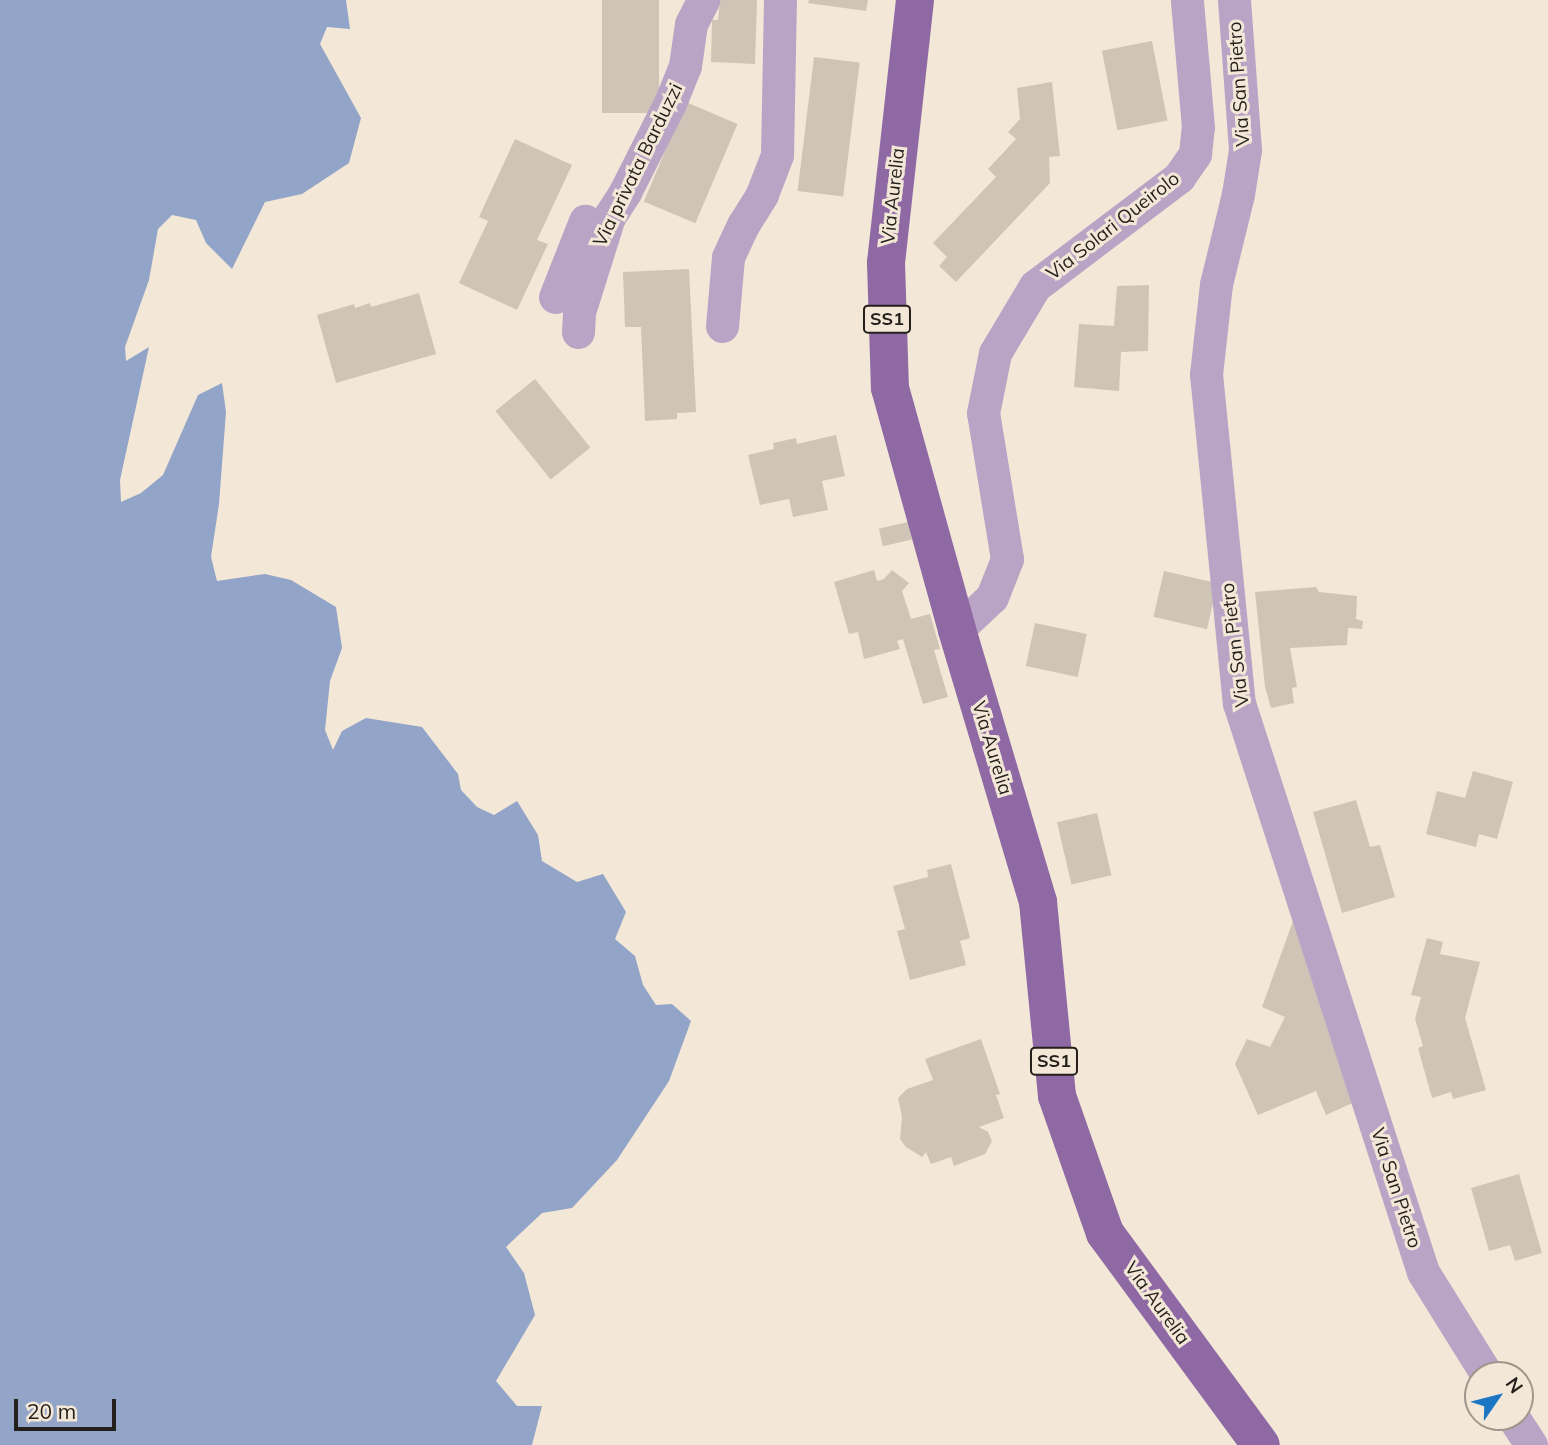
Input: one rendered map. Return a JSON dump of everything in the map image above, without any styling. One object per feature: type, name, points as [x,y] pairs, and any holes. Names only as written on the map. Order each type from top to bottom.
[{"type":"main road","name":"Via Aurelia","points":[[915,0],[886,263],[890,388],[957,630],[1038,902],[1057,1096],[1105,1233],[1261,1445]]},
{"type":"street","name":"Via privata Barduzzi","points":[[578,332],[579,312],[609,216],[636,170],[680,78],[691,24],[704,0]]},
{"type":"street","points":[[723,327],[728,257],[762,194],[777,155],[780,0]]},
{"type":"street","name":"Via Solari Queirolo","points":[[957,630],[992,597],[1007,559],[983,413],[995,352],[1035,286],[1179,177],[1195,154],[1198,127],[1187,0]]},
{"type":"street","name":"Via San Pietro","points":[[1234,0],[1245,150],[1238,194],[1216,284],[1206,374],[1239,702],[1423,1272],[1478,1361]]},
{"type":"street","points":[[555,297],[587,216],[604,188],[622,168],[636,170]]},
{"type":"water","points":[[0,0],[346,0],[350,29],[327,27],[320,44],[361,118],[349,163],[302,194],[265,202],[232,269],[206,243],[196,220],[172,215],[158,229],[149,280],[125,347],[126,361],[149,347],[120,480],[121,502],[141,493],[163,475],[198,395],[222,383],[226,412],[219,504],[211,557],[217,581],[265,574],[291,580],[336,607],[342,648],[330,681],[325,730],[333,750],[342,731],[366,718],[422,727],[458,774],[461,790],[477,807],[494,815],[517,801],[538,835],[542,861],[577,882],[603,874],[626,912],[615,939],[635,956],[643,985],[656,1005],[672,1004],[691,1021],[669,1081],[617,1160],[572,1208],[542,1213],[506,1247],[524,1273],[535,1315],[496,1381],[517,1406],[542,1406],[532,1445],[0,1445]]},
{"type":"building","points":[[602,0],[659,0],[659,113],[602,113]]},
{"type":"building","points":[[720,0],[757,0],[755,64],[711,62],[712,20],[718,20]]},
{"type":"building","points":[[809,0],[868,0],[866,11],[808,3]]},
{"type":"building","points":[[1152,41],[1167,121],[1117,130],[1102,51]]},
{"type":"building","points":[[814,57],[860,63],[843,197],[798,191]]},
{"type":"building","points":[[1052,82],[1060,156],[1049,157],[1050,183],[956,282],[939,266],[947,257],[933,243],[996,177],[988,169],[1016,139],[1008,132],[1020,119],[1017,88]]},
{"type":"building","points":[[686,102],[738,124],[695,223],[644,201]]},
{"type":"building","points":[[515,139],[572,165],[537,240],[548,244],[517,310],[459,283],[488,221],[479,217]]},
{"type":"building","points":[[689,269],[696,412],[677,413],[677,419],[645,421],[641,327],[625,327],[623,272]]},
{"type":"building","points":[[1149,285],[1148,351],[1121,352],[1119,391],[1074,387],[1079,324],[1114,326],[1117,286]]},
{"type":"building","points":[[419,293],[436,354],[336,383],[317,315],[354,304],[355,308],[370,303],[371,307]]},
{"type":"building","points":[[535,379],[590,447],[551,479],[495,411]]},
{"type":"building","points":[[836,435],[845,476],[822,481],[828,510],[793,517],[789,499],[760,505],[748,455],[774,449],[773,443],[796,438],[797,444]]},
{"type":"building","points":[[908,522],[912,540],[883,546],[879,529]]},
{"type":"building","points":[[874,570],[877,581],[884,579],[892,570],[909,583],[902,591],[911,619],[930,614],[940,649],[934,650],[948,697],[923,704],[903,639],[897,641],[900,649],[864,659],[858,632],[849,634],[834,582]]},
{"type":"building","points":[[1164,571],[1218,583],[1207,629],[1153,617]]},
{"type":"building","points":[[1316,587],[1319,592],[1357,596],[1356,619],[1363,621],[1362,629],[1348,628],[1347,645],[1290,648],[1297,687],[1292,688],[1294,703],[1271,708],[1265,687],[1255,592]]},
{"type":"building","points":[[1035,623],[1087,634],[1078,677],[1026,666]]},
{"type":"building","points":[[1473,771],[1513,782],[1497,839],[1479,834],[1476,847],[1426,834],[1437,791],[1465,798]]},
{"type":"building","points":[[1356,800],[1370,847],[1380,845],[1395,897],[1342,913],[1313,812]]},
{"type":"building","points":[[1097,813],[1111,875],[1071,885],[1057,822]]},
{"type":"building","points":[[951,864],[970,938],[960,941],[966,965],[910,980],[897,931],[905,929],[893,886],[928,877],[927,870]]},
{"type":"building","points":[[1293,921],[1323,1014],[1357,1101],[1326,1115],[1316,1091],[1258,1115],[1235,1064],[1247,1039],[1270,1047],[1285,1017],[1262,1007]]},
{"type":"building","points":[[1427,938],[1443,942],[1440,954],[1480,962],[1465,1018],[1486,1090],[1453,1099],[1451,1092],[1432,1098],[1418,1048],[1423,1046],[1415,1019],[1421,997],[1411,995]]},
{"type":"building","points":[[981,1039],[1000,1094],[996,1095],[1004,1118],[979,1127],[988,1132],[992,1141],[985,1154],[954,1166],[951,1157],[931,1164],[926,1152],[922,1157],[906,1147],[900,1139],[902,1117],[898,1098],[907,1089],[933,1080],[925,1059]]},
{"type":"building","points":[[1519,1174],[1542,1253],[1515,1261],[1510,1245],[1489,1251],[1471,1188]]}]
